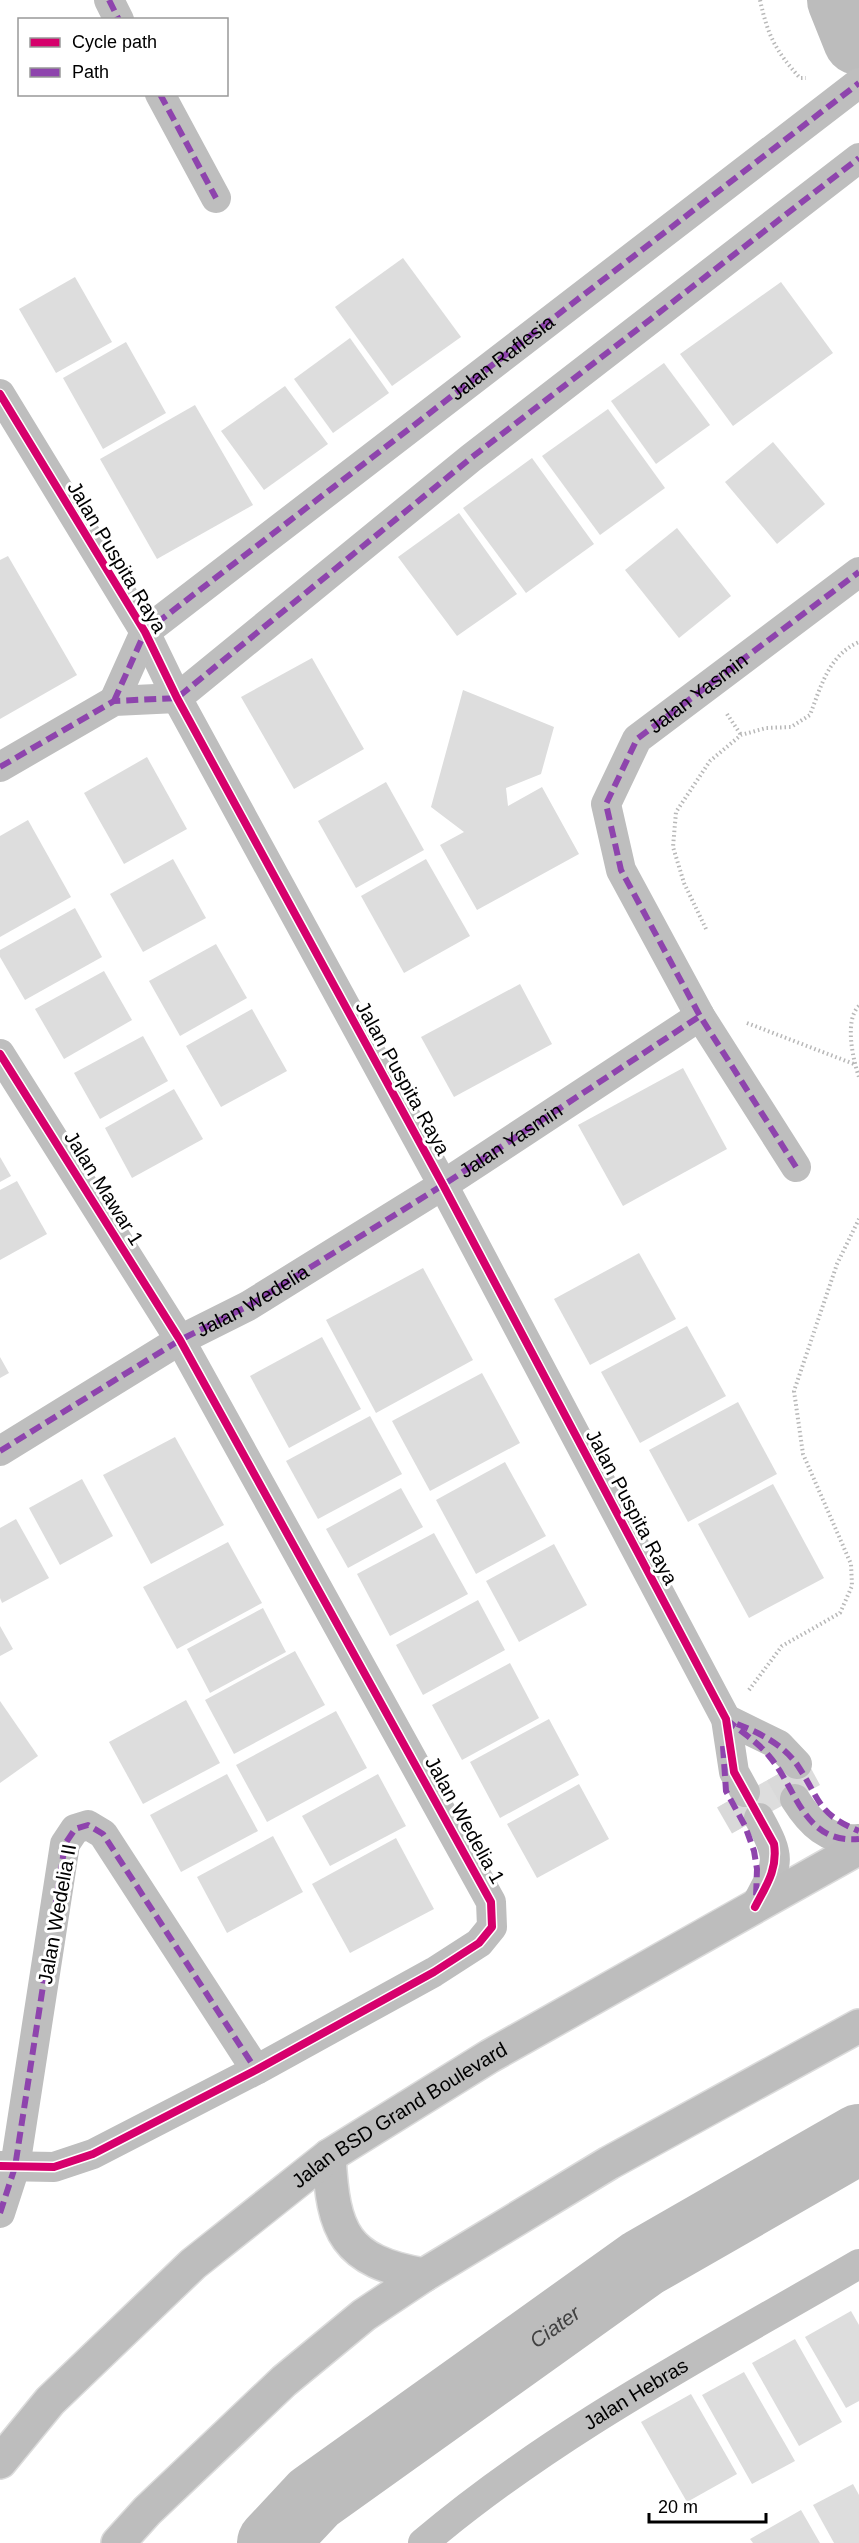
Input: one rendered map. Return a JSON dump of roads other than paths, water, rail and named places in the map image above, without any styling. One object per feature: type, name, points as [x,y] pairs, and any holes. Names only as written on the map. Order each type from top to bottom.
[{"type":"main road","name":"Jalan BSD Grand Boulevard","points":[[0,2462],[50,2401],[193,2264],[329,2156],[490,2056],[859,1848]]},
{"type":"main road","points":[[117,2543],[147,2511],[284,2381],[364,2315],[424,2275],[609,2163],[859,2026]]},
{"type":"main road","points":[[329,2156],[331,2194],[341,2228],[351,2245],[372,2260],[394,2270],[424,2275]]},
{"type":"street","points":[[109,0],[118,18]]},
{"type":"street","name":"Jalan Raflesia","points":[[145,632],[859,83]]},
{"type":"street","points":[[161,96],[216,198]]},
{"type":"street","points":[[0,767],[114,701],[177,698],[471,458],[859,158]]},
{"type":"street","name":"Jalan Puspita Raya","points":[[0,394],[145,632],[177,698],[443,1185],[726,1719]]},
{"type":"street","name":"Jalan Yasmin","points":[[796,1167],[700,1016],[621,870],[606,804],[637,739],[859,572]]},
{"type":"street","points":[[114,701],[145,632]]},
{"type":"street","name":"Jalan Yasmin","points":[[443,1185],[700,1016]]},
{"type":"street","name":"Jalan Mawar 1","points":[[0,1054],[180,1340]]},
{"type":"street","name":"Jalan Wedelia","points":[[0,1451],[180,1340],[248,1306],[443,1185]]},
{"type":"street","name":"Jalan Wedelia 1","points":[[8,2166],[54,2167],[93,2154],[256,2070],[434,1972],[479,1943],[492,1927],[491,1902],[180,1340]]},
{"type":"street","points":[[755,1907],[757,1869],[745,1809],[723,1766],[726,1719],[779,1745],[789,1769]]},
{"type":"street","points":[[859,1831],[829,1815],[803,1795],[812,1823],[818,1828],[839,1837],[859,1839]]},
{"type":"street","name":"Jalan Wedelia II","points":[[0,2213],[65,1844],[75,1829],[88,1825],[104,1834],[256,2070]]},
{"type":"street","name":"Jalan Hebras","points":[[423,2543],[461,2511],[590,2420],[859,2264]]},
{"type":"waterway","name":"Ciater","points":[[842,0],[858,40]]},
{"type":"waterway","name":"Ciater","points":[[272,2543],[314,2498],[643,2263],[859,2139]]},
{"type":"tunnel","points":[[780,1773],[795,1799]]},
{"type":"tunnel","points":[[730,1800],[745,1826]]}]
